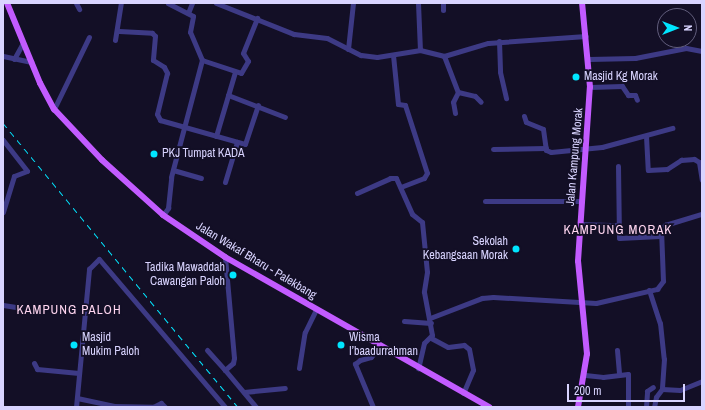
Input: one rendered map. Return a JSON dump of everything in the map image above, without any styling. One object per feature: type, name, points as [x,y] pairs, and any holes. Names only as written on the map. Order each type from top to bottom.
[{"type":"main road","name":"Jalan Wakaf Bharu - Palekbang","points":[[7,3],[31,62],[54,109],[102,160],[163,215],[225,257],[464,393],[479,405],[489,407]]},
{"type":"main road","name":"Jalan Kampung Morak","points":[[578,407],[587,346],[578,261],[590,87],[589,59],[582,3]]},
{"type":"street","points":[[76,3],[79,9]]},
{"type":"street","points":[[115,40],[119,31],[121,3]]},
{"type":"street","points":[[163,215],[168,208],[173,170],[202,60],[190,33],[193,16],[168,3]]},
{"type":"street","points":[[188,13],[192,3]]},
{"type":"street","points":[[216,3],[257,18],[294,34],[327,38],[361,55],[393,55],[420,50],[444,56],[499,41],[586,36]]},
{"type":"street","points":[[234,9],[235,3]]},
{"type":"street","points":[[348,49],[352,3]]},
{"type":"street","points":[[418,3],[420,50]]},
{"type":"street","points":[[443,3],[443,10]]},
{"type":"street","points":[[202,60],[241,73],[248,62],[243,53],[257,18]]},
{"type":"street","points":[[119,31],[152,33],[155,36],[152,60],[164,67],[167,73],[157,116],[162,121],[237,142],[246,143],[258,105]]},
{"type":"street","points":[[54,109],[89,37]]},
{"type":"street","points":[[499,41],[500,72],[506,98]]},
{"type":"street","points":[[14,59],[23,43]]},
{"type":"street","points":[[589,59],[635,58],[686,48],[702,51]]},
{"type":"street","points":[[393,55],[398,104],[405,105],[427,173],[424,178],[402,187]]},
{"type":"street","points":[[3,56],[31,62]]},
{"type":"street","points":[[444,56],[458,92],[454,102],[455,113]]},
{"type":"street","points":[[216,136],[235,72]]},
{"type":"street","points":[[590,87],[622,86],[628,95],[636,95],[637,100]]},
{"type":"street","points":[[458,92],[475,96],[481,102]]},
{"type":"street","points":[[228,95],[258,105],[285,117]]},
{"type":"street","points":[[524,116],[525,121],[539,125],[545,132],[546,148]]},
{"type":"street","points":[[493,149],[546,148],[551,152],[586,148],[646,136],[672,128]]},
{"type":"street","points":[[646,136],[648,170],[667,169],[681,160],[694,159],[699,162],[702,180]]},
{"type":"street","points":[[3,140],[27,171],[14,176],[3,212]]},
{"type":"street","points":[[225,182],[237,142]]},
{"type":"street","points":[[618,166],[618,225],[620,239],[660,236]]},
{"type":"street","points":[[173,170],[201,178]]},
{"type":"street","points":[[357,193],[393,177],[402,187],[412,214],[421,219],[423,225],[427,272],[424,292],[430,320],[431,338]]},
{"type":"street","points":[[485,201],[582,201]]},
{"type":"street","points":[[404,321],[430,320],[482,298],[492,297],[607,302],[659,288],[662,284],[660,236],[665,225],[702,214]]},
{"type":"street","points":[[580,224],[618,225]]},
{"type":"street","points":[[225,257],[234,358],[225,370]]},
{"type":"street","points":[[76,407],[89,269],[99,260],[225,407]]},
{"type":"street","points":[[649,290],[660,323],[664,359],[662,389],[656,397],[654,407]]},
{"type":"street","points":[[3,305],[16,307]]},
{"type":"street","points":[[299,368],[305,332],[316,309]]},
{"type":"street","points":[[418,368],[424,343],[431,338]]},
{"type":"street","points":[[431,338],[448,347],[464,345],[469,350],[474,370],[464,393]]},
{"type":"street","points":[[373,407],[355,364],[360,360],[371,357],[380,346]]},
{"type":"street","points":[[207,350],[256,407]]},
{"type":"street","points":[[617,350],[619,374]]},
{"type":"street","points":[[34,363],[37,369],[79,373]]},
{"type":"street","points":[[584,374],[603,377],[628,374],[628,407]]},
{"type":"street","points":[[662,389],[680,390],[702,381]]},
{"type":"street","points":[[646,407],[647,390],[653,387]]},
{"type":"street","points":[[244,392],[285,388]]},
{"type":"street","points":[[77,398],[114,406],[153,406],[161,404],[164,407]]},
{"type":"railway","points":[[3,123],[238,407]]},
{"type":"place","name":"Masjid Kg Morak","points":[[576,77]]},
{"type":"place","name":"PKJ Tumpat KADA","points":[[154,154]]},
{"type":"place","name":"Sekolah Kebangsaan Morak","points":[[516,249]]},
{"type":"place","name":"Tadika Mawaddah Cawangan Paloh","points":[[233,275]]},
{"type":"place","name":"Masjid Mukim Paloh","points":[[74,345]]},
{"type":"place","name":"Wisma I’baadurrahman","points":[[341,345]]},
{"type":"district","name":"KAMPUNG MORAK","points":[[618,230]]},
{"type":"district","name":"KAMPUNG PALOH","points":[[69,310]]}]
